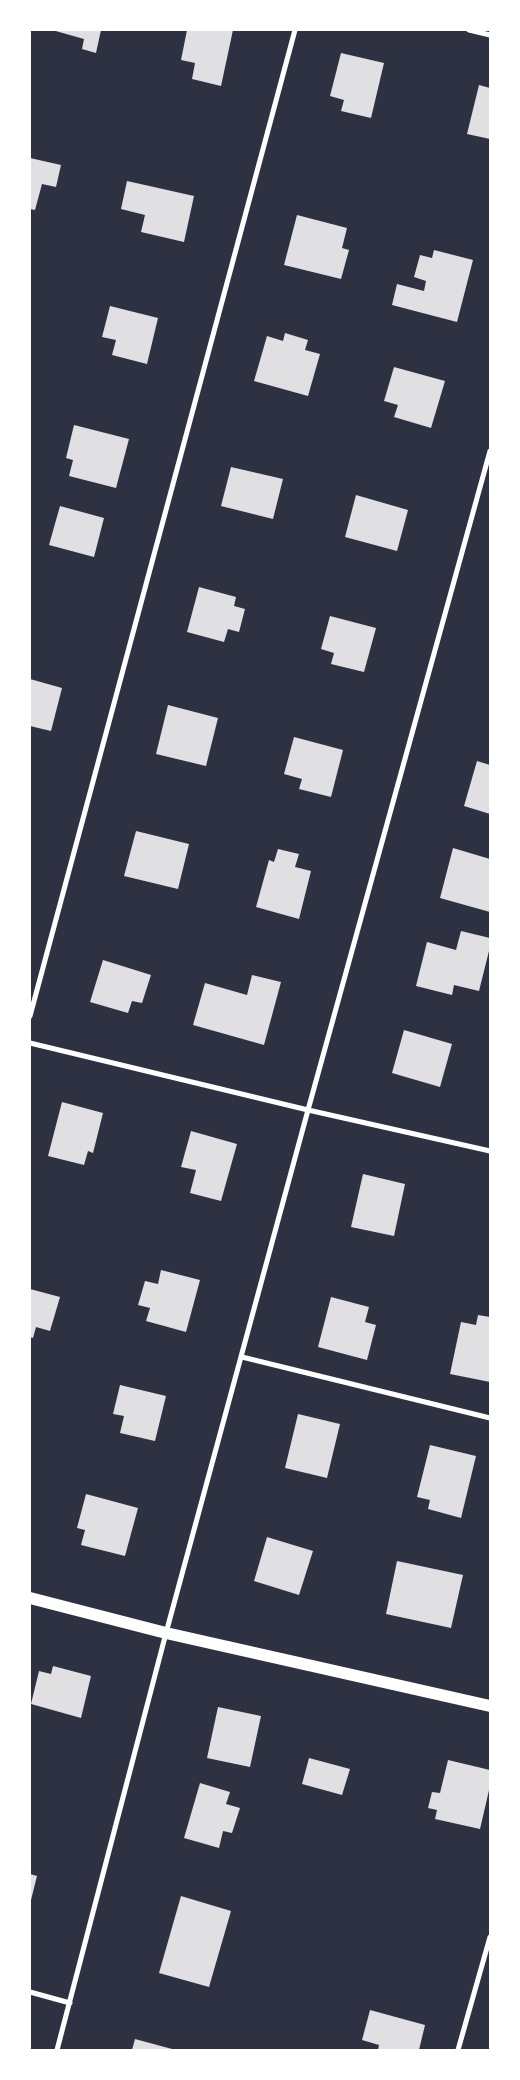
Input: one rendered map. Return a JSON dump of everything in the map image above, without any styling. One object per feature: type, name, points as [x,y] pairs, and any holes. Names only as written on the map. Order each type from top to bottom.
[{"type":"main road","points":[[30,1598],[166,1633],[490,1706]]},
{"type":"street","points":[[30,1016],[294,30]]},
{"type":"street","points":[[469,30],[490,35]]},
{"type":"street","points":[[57,2050],[166,1633],[490,450]]},
{"type":"street","points":[[30,1043],[308,1110],[490,1150]]},
{"type":"street","points":[[242,1357],[490,1418]]},
{"type":"street","points":[[458,2050],[490,1936]]},
{"type":"street","points":[[30,1992],[70,2003]]},
{"type":"building","points":[[52,30],[101,30],[96,53],[82,49],[84,39]]},
{"type":"building","points":[[187,30],[233,30],[221,86],[192,79],[195,63],[181,60]]},
{"type":"building","points":[[341,53],[384,63],[371,118],[341,111],[344,100],[330,96]]},
{"type":"building","points":[[479,85],[490,88],[490,139],[467,134]]},
{"type":"building","points":[[30,158],[61,165],[56,187],[42,184],[35,210],[30,209]]},
{"type":"building","points":[[127,181],[194,196],[184,242],[141,232],[145,215],[121,209]]},
{"type":"building","points":[[297,215],[347,228],[342,248],[349,250],[341,279],[284,265]]},
{"type":"building","points":[[434,250],[473,260],[457,322],[392,305],[397,284],[424,291],[426,281],[414,277],[420,255],[432,258]]},
{"type":"building","points":[[110,306],[158,318],[147,364],[112,355],[116,340],[102,337]]},
{"type":"building","points":[[285,333],[308,340],[305,350],[320,354],[308,396],[254,381],[267,336],[283,341]]},
{"type":"building","points":[[394,367],[445,381],[431,428],[394,417],[398,405],[384,401]]},
{"type":"building","points":[[74,425],[129,439],[116,488],[69,476],[73,460],[66,458]]},
{"type":"building","points":[[231,467],[283,479],[273,519],[221,506]]},
{"type":"building","points":[[356,495],[408,510],[397,551],[345,537]]},
{"type":"building","points":[[60,506],[104,518],[94,557],[49,545]]},
{"type":"building","points":[[199,587],[236,597],[234,606],[245,609],[239,632],[228,629],[224,642],[187,632]]},
{"type":"building","points":[[330,616],[376,628],[364,672],[331,664],[334,653],[321,649]]},
{"type":"building","points":[[30,679],[62,688],[51,731],[30,726]]},
{"type":"building","points":[[168,705],[218,718],[206,766],[156,754]]},
{"type":"building","points":[[294,737],[343,750],[331,797],[299,789],[302,779],[284,774]]},
{"type":"building","points":[[477,761],[490,765],[490,814],[464,806]]},
{"type":"building","points":[[136,831],[189,844],[178,889],[124,876]]},
{"type":"building","points":[[453,848],[490,859],[490,912],[440,898]]},
{"type":"building","points":[[278,849],[299,854],[295,867],[311,871],[299,919],[256,907],[269,860],[274,862]]},
{"type":"building","points":[[461,931],[490,938],[490,947],[479,991],[454,985],[452,995],[416,986],[427,942],[456,950]]},
{"type":"building","points":[[103,960],[151,975],[142,1003],[132,1001],[128,1013],[90,1002]]},
{"type":"building","points":[[252,975],[281,982],[264,1045],[193,1025],[205,983],[247,995]]},
{"type":"building","points":[[404,1030],[452,1044],[440,1087],[392,1073]]},
{"type":"building","points":[[62,1102],[103,1113],[93,1153],[88,1151],[84,1165],[48,1156]]},
{"type":"building","points":[[191,1131],[237,1144],[221,1201],[190,1193],[196,1170],[181,1167]]},
{"type":"building","points":[[363,1174],[405,1184],[394,1236],[351,1227]]},
{"type":"building","points":[[161,1270],[200,1280],[186,1332],[146,1321],[150,1308],[138,1305],[145,1281],[158,1284]]},
{"type":"building","points":[[30,1289],[60,1297],[50,1331],[36,1327],[33,1338],[30,1337]]},
{"type":"building","points":[[331,1297],[369,1307],[365,1322],[376,1325],[367,1360],[318,1347]]},
{"type":"building","points":[[478,1315],[490,1317],[490,1382],[450,1374],[461,1322],[476,1325]]},
{"type":"building","points":[[120,1385],[166,1396],[155,1441],[120,1433],[124,1416],[113,1414]]},
{"type":"building","points":[[298,1414],[340,1424],[327,1478],[285,1468]]},
{"type":"building","points":[[430,1445],[476,1456],[461,1518],[428,1509],[430,1500],[417,1497]]},
{"type":"building","points":[[86,1494],[138,1508],[125,1556],[81,1545],[85,1530],[77,1528]]},
{"type":"building","points":[[267,1537],[313,1551],[299,1595],[254,1581]]},
{"type":"building","points":[[397,1561],[463,1575],[451,1628],[386,1614]]},
{"type":"building","points":[[53,1666],[91,1676],[81,1718],[31,1704],[39,1671],[51,1674]]},
{"type":"building","points":[[218,1707],[261,1716],[250,1767],[207,1758]]},
{"type":"building","points":[[309,1758],[350,1769],[342,1795],[302,1784]]},
{"type":"building","points":[[448,1760],[490,1770],[490,1786],[480,1829],[435,1819],[437,1810],[428,1808],[432,1792],[440,1793]]},
{"type":"building","points":[[200,1783],[230,1792],[226,1804],[240,1808],[232,1833],[223,1831],[219,1848],[184,1838]]},
{"type":"building","points":[[30,1874],[37,1876],[31,1900],[30,1900]]},
{"type":"building","points":[[181,1896],[231,1911],[209,1987],[159,1973]]},
{"type":"building","points":[[370,2010],[425,2025],[419,2050],[378,2050],[379,2045],[362,2040]]},
{"type":"building","points":[[135,2039],[172,2049],[172,2050],[132,2050]]}]
